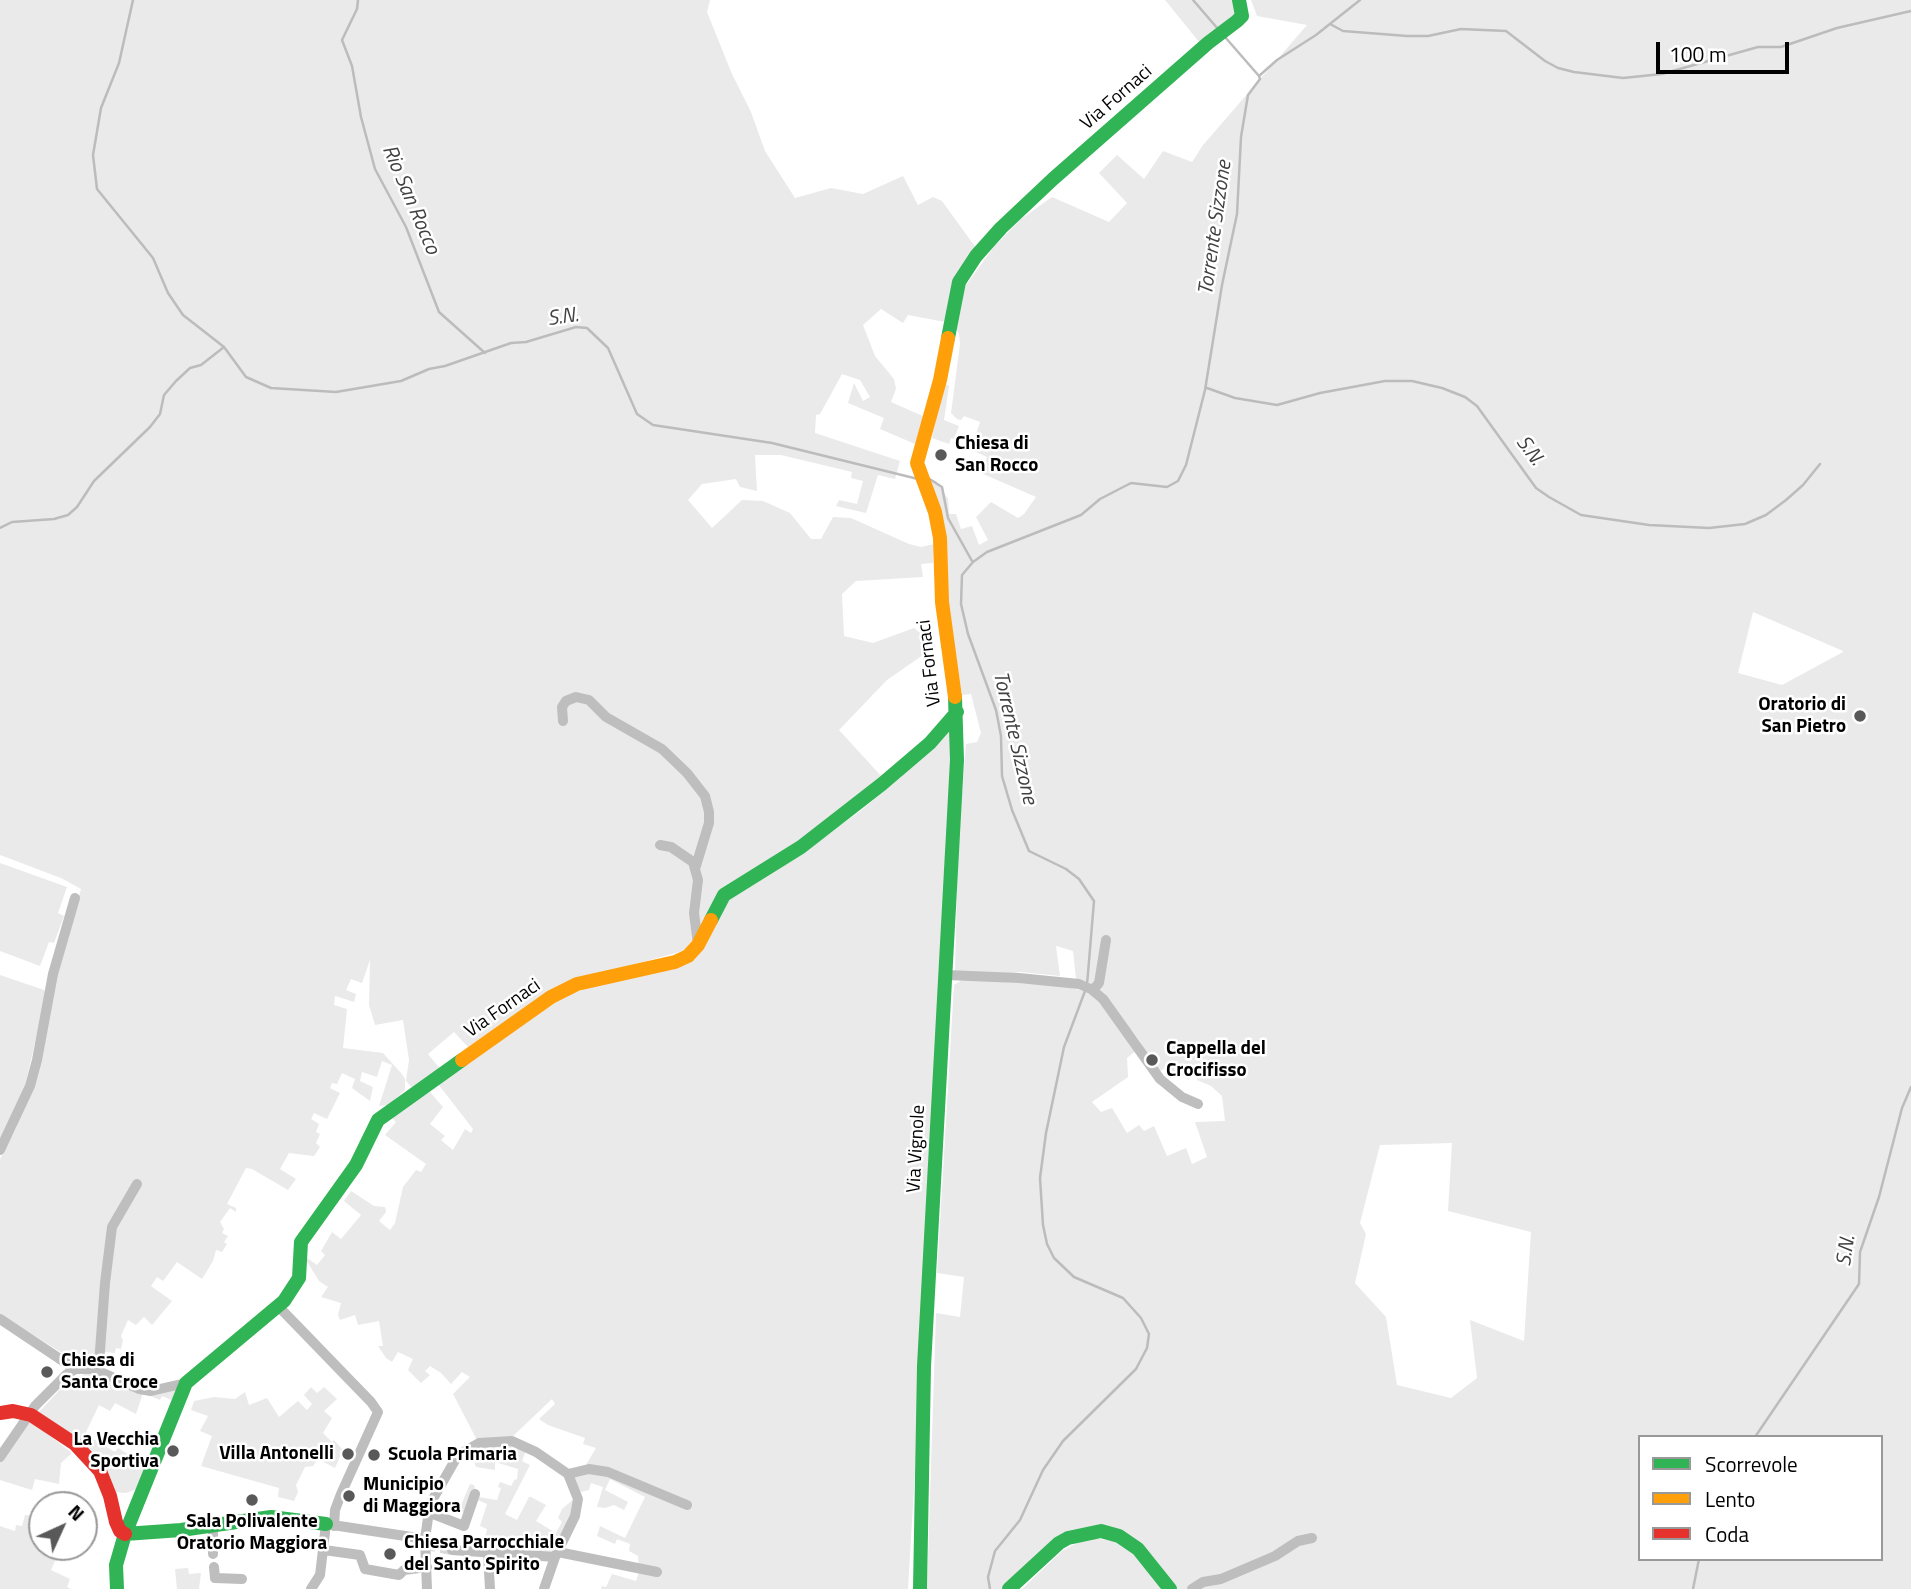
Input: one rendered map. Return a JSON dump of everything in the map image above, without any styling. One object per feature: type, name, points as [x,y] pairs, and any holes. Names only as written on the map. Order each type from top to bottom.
[{"type":"street","name":"Via Fornaci","points":[[279,1307],[299,1278],[301,1242],[356,1166],[378,1120],[551,997],[578,984],[675,962],[688,956],[698,944],[724,895],[801,847],[882,784],[930,743],[957,712],[942,602],[940,538],[935,512],[917,463],[940,380],[959,282],[976,256],[1001,228],[1208,43],[1242,16],[1239,0]]},
{"type":"street","points":[[564,721],[562,708],[566,701],[576,697],[589,700],[606,717],[662,749],[687,773],[705,796],[709,812],[709,823],[695,869]]},
{"type":"street","name":"Via Vignole","points":[[920,1589],[924,1366],[955,810],[957,712]]},
{"type":"street","points":[[660,845],[671,847],[693,862],[698,880],[694,913],[698,944]]},
{"type":"street","points":[[0,1150],[30,1086],[63,932],[75,898]]},
{"type":"street","points":[[1092,990],[1099,983],[1107,940]]},
{"type":"street","points":[[946,975],[1079,984],[1092,990],[1103,999],[1160,1079],[1182,1097],[1198,1104]]},
{"type":"street","points":[[94,1369],[99,1364],[112,1227],[137,1184]]},
{"type":"street","points":[[0,1319],[75,1369],[94,1369],[139,1389],[151,1391],[186,1383],[261,1318],[279,1307],[378,1412],[341,1494],[330,1525],[320,1576],[311,1589]]},
{"type":"street","points":[[0,1457],[35,1406],[75,1369]]},
{"type":"street","points":[[117,1589],[117,1565],[125,1534],[186,1383]]},
{"type":"street","points":[[0,1413],[13,1411],[31,1415],[75,1444],[100,1471],[116,1522],[120,1531],[125,1534],[181,1530],[271,1517],[425,1539]]},
{"type":"street","points":[[426,1589],[425,1539],[428,1512],[440,1483],[458,1455],[478,1443],[512,1441],[536,1452],[568,1474],[578,1499],[575,1516],[544,1589]]},
{"type":"street","points":[[568,1474],[589,1469],[608,1472],[687,1505]]},
{"type":"street","points":[[428,1512],[464,1526],[475,1494]]},
{"type":"street","points":[[213,1554],[214,1524]]},
{"type":"street","points":[[1009,1589],[1059,1543],[1068,1538],[1101,1531],[1119,1536],[1138,1549],[1170,1589]]},
{"type":"street","points":[[1192,1589],[1203,1582],[1221,1579],[1275,1556],[1298,1541],[1312,1538]]},
{"type":"street","points":[[324,1550],[360,1555],[365,1569],[399,1575],[404,1570],[427,1567]]},
{"type":"street","points":[[452,1550],[557,1555],[657,1572]]},
{"type":"street","points":[[488,1553],[490,1589]]},
{"type":"street","points":[[214,1567],[215,1578],[242,1579]]},
{"type":"shaded area","points":[[0,0],[710,0],[707,12],[765,151],[795,198],[831,188],[863,194],[903,176],[918,205],[933,197],[942,201],[976,248],[945,322],[908,315],[903,323],[881,309],[863,325],[875,356],[894,379],[896,389],[891,402],[925,417],[915,444],[880,429],[884,418],[848,403],[854,383],[863,401],[870,397],[860,380],[842,374],[820,414],[816,415],[815,433],[900,461],[895,479],[878,475],[866,513],[836,506],[839,500],[857,504],[863,481],[851,478],[852,472],[781,455],[755,455],[757,491],[740,487],[736,479],[702,484],[688,500],[712,528],[742,500],[763,501],[790,513],[811,539],[821,539],[833,517],[851,518],[909,544],[921,547],[934,544],[933,563],[921,564],[923,577],[856,581],[842,594],[844,636],[873,643],[914,628],[936,646],[887,680],[839,730],[882,777],[777,859],[721,894],[706,925],[683,951],[562,984],[468,1047],[454,1032],[428,1054],[441,1070],[415,1091],[406,1081],[409,1060],[403,1020],[375,1025],[369,1005],[370,960],[362,983],[351,979],[346,990],[356,994],[354,1002],[335,996],[334,1005],[347,1009],[343,1048],[383,1053],[405,1079],[405,1090],[389,1105],[379,1106],[392,1065],[382,1061],[377,1077],[362,1072],[360,1081],[373,1087],[370,1101],[352,1088],[355,1079],[342,1073],[337,1084],[332,1083],[330,1088],[340,1093],[327,1119],[314,1113],[311,1119],[319,1124],[316,1132],[320,1134],[316,1143],[320,1147],[314,1156],[289,1153],[280,1169],[296,1179],[288,1190],[246,1168],[227,1204],[236,1208],[236,1212],[230,1208],[220,1222],[224,1229],[222,1233],[228,1236],[224,1242],[227,1244],[222,1252],[216,1250],[202,1279],[177,1262],[163,1281],[157,1277],[151,1286],[172,1301],[152,1325],[144,1317],[136,1325],[128,1320],[121,1336],[121,1349],[116,1348],[115,1353],[104,1352],[96,1364],[79,1361],[62,1353],[0,1314],[0,1159],[30,1092],[57,970],[81,889],[61,878],[0,855]]},
{"type":"shaded area","points":[[1165,0],[1232,0],[1237,12],[1200,43]]},
{"type":"shaded area","points":[[1251,0],[1911,0],[1911,1589],[1177,1589],[1137,1542],[1067,1534],[1004,1589],[927,1589],[936,1313],[960,1317],[964,1277],[937,1273],[954,985],[962,980],[989,981],[1064,986],[1091,993],[1101,1002],[1137,1050],[1127,1058],[1128,1077],[1092,1102],[1101,1112],[1112,1108],[1127,1133],[1139,1125],[1144,1131],[1154,1126],[1167,1156],[1186,1148],[1192,1164],[1207,1157],[1195,1122],[1225,1121],[1222,1096],[1211,1086],[1197,1080],[1198,1076],[1191,1074],[1189,1080],[1165,1068],[1157,1073],[1139,1040],[1101,993],[1089,982],[1076,979],[1073,951],[1056,946],[1060,976],[955,971],[958,843],[966,744],[977,742],[981,733],[971,694],[962,695],[929,479],[936,481],[948,499],[949,514],[956,514],[961,529],[972,526],[979,545],[988,540],[976,517],[991,502],[1018,518],[1036,497],[981,473],[987,457],[974,451],[972,446],[980,422],[964,416],[961,420],[957,419],[951,413],[960,344],[954,324],[963,283],[967,284],[993,248],[1021,219],[1052,197],[1109,222],[1127,203],[1099,173],[1117,155],[1144,179],[1163,151],[1192,162],[1203,145],[1307,25],[1257,16]],"holes":[[[1753,612],[1843,651],[1782,685],[1738,673]],[[1452,1143],[1448,1211],[1531,1232],[1524,1341],[1470,1320],[1477,1378],[1451,1398],[1397,1385],[1386,1317],[1355,1283],[1366,1234],[1360,1223],[1380,1145]]]},
{"type":"shaded area","points":[[952,341],[955,341],[946,384],[949,386],[944,420],[959,426],[949,444],[932,438]]},
{"type":"shaded area","points":[[953,725],[946,830],[934,1196],[908,1589],[601,1589],[602,1586],[606,1587],[612,1574],[636,1581],[639,1572],[638,1556],[629,1551],[630,1544],[617,1539],[615,1544],[597,1536],[600,1526],[625,1538],[645,1497],[610,1479],[605,1490],[628,1502],[624,1510],[614,1505],[597,1507],[603,1487],[591,1483],[589,1490],[581,1492],[571,1476],[591,1473],[608,1475],[685,1508],[687,1503],[610,1470],[584,1468],[596,1448],[583,1444],[585,1438],[548,1425],[539,1419],[555,1404],[552,1399],[510,1439],[478,1442],[453,1394],[470,1377],[462,1372],[451,1384],[430,1366],[425,1371],[430,1375],[421,1383],[408,1370],[413,1359],[398,1352],[392,1362],[386,1358],[378,1346],[383,1346],[379,1321],[358,1325],[355,1315],[340,1320],[338,1315],[341,1303],[321,1297],[328,1287],[319,1281],[303,1255],[317,1265],[325,1255],[321,1251],[332,1232],[341,1239],[361,1215],[344,1201],[351,1191],[374,1206],[385,1207],[386,1212],[379,1221],[390,1230],[395,1223],[403,1187],[416,1170],[421,1172],[426,1164],[385,1135],[396,1122],[389,1115],[430,1092],[443,1107],[430,1124],[445,1136],[441,1140],[453,1150],[465,1129],[471,1133],[473,1129],[438,1084],[564,996],[694,960],[728,897],[801,854],[859,812],[900,778]]},
{"type":"shaded area","points":[[0,863],[67,887],[58,913],[64,916],[54,943],[49,942],[40,966],[0,951]]},
{"type":"shaded area","points":[[0,975],[44,990],[46,995],[24,1090],[0,1139]]},
{"type":"shaded area","points":[[89,1372],[139,1391],[182,1386],[174,1401],[162,1396],[160,1400],[143,1393],[136,1414],[115,1403],[110,1411],[99,1405],[85,1434],[115,1452],[118,1448],[128,1454],[127,1463],[146,1470],[137,1489],[126,1493],[112,1492],[39,1412],[67,1382]]},
{"type":"shaded area","points":[[311,1387],[317,1393],[324,1387],[337,1399],[324,1411],[332,1418],[323,1433],[343,1450],[335,1468],[318,1459],[313,1466],[305,1467],[296,1485],[298,1492],[294,1501],[278,1497],[279,1488],[201,1466],[212,1436],[200,1431],[208,1416],[191,1410],[194,1401],[214,1397],[235,1399],[245,1392],[249,1405],[267,1398],[279,1417],[298,1401],[307,1410],[312,1404],[304,1395]]},
{"type":"shaded area","points":[[32,1422],[72,1453],[61,1463],[59,1484],[35,1479],[32,1490],[0,1480],[0,1448],[13,1430]]},
{"type":"shaded area","points":[[510,1443],[526,1450],[522,1461],[530,1465],[505,1514],[517,1520],[531,1497],[546,1505],[536,1521],[556,1533],[562,1522],[558,1518],[562,1509],[575,1498],[574,1514],[554,1556],[482,1551],[487,1529],[480,1526],[487,1504],[473,1498],[465,1513],[459,1510],[470,1484],[474,1485],[478,1497],[497,1500],[500,1482],[511,1486],[515,1479],[517,1480],[518,1469],[495,1462],[495,1470],[476,1467],[473,1459],[484,1456],[480,1447]]},
{"type":"shaded area","points":[[25,1515],[28,1515],[28,1561],[55,1561],[51,1570],[70,1579],[67,1587],[71,1589],[0,1589],[0,1526],[15,1531],[16,1525],[22,1526]]},
{"type":"shaded area","points":[[1088,1537],[1124,1543],[1164,1589],[1022,1589],[1062,1551]]},
{"type":"shaded area","points":[[188,1568],[189,1574],[201,1573],[199,1589],[177,1589],[175,1569]]},
{"type":"waterway","name":"S.N.","points":[[133,0],[119,63],[101,108],[93,155],[97,189],[153,258],[168,293],[183,315],[224,347],[246,377],[271,388],[336,392],[401,381],[429,369],[511,343],[526,342],[576,327],[587,328],[608,348],[637,414],[653,425],[772,443],[918,479]]},
{"type":"waterway","name":"Rio San Rocco","points":[[358,0],[357,9],[342,40],[352,66],[361,117],[375,169],[406,227],[439,312],[485,353]]},
{"type":"waterway","points":[[1193,0],[1218,29]]},
{"type":"waterway","name":"Torrente Sizzone","points":[[1087,985],[1094,901],[1079,879],[1066,869],[1029,851],[1012,810],[1002,776],[1001,736],[996,710],[968,634],[961,604],[962,575],[973,562],[987,552],[1081,515],[1100,499],[1131,483],[1167,487],[1178,481],[1186,465],[1205,390],[1237,214],[1241,137],[1248,95],[1260,79],[1259,76],[1277,60],[1316,35],[1360,0]]},
{"type":"waterway","name":"S.N.","points":[[1330,24],[1343,31],[1407,36],[1428,36],[1461,29],[1506,31],[1558,68],[1623,78],[1662,74],[1758,47],[1781,47],[1837,28],[1911,11]]},
{"type":"waterway","points":[[1225,37],[1259,76]]},
{"type":"waterway","name":"S.N.","points":[[0,528],[12,522],[54,519],[68,515],[77,507],[94,481],[150,427],[160,414],[164,395],[176,381],[190,368],[201,365],[224,347]]},
{"type":"waterway","name":"S.N.","points":[[1207,388],[1235,398],[1277,405],[1320,393],[1385,381],[1412,381],[1442,388],[1465,397],[1477,406],[1536,488],[1549,497],[1581,515],[1649,525],[1709,528],[1745,524],[1766,515],[1786,500],[1820,464]]},
{"type":"waterway","name":"S.N.","points":[[928,478],[942,487],[948,518],[972,561]]},
{"type":"waterway","name":"Torrente Sizzone","points":[[990,1589],[988,1577],[995,1551],[1020,1520],[1043,1470],[1063,1441],[1136,1369],[1147,1348],[1149,1334],[1141,1318],[1123,1298],[1074,1277],[1054,1258],[1047,1244],[1043,1225],[1040,1178],[1046,1133],[1064,1047],[1085,991]]},
{"type":"waterway","name":"S.N.","points":[[1756,1435],[1859,1284],[1860,1252],[1879,1197],[1902,1108],[1911,1087]]},
{"type":"waterway","name":"S.N.","points":[[1693,1589],[1699,1561]]},
{"type":"tunnel","points":[[426,1545],[452,1550]]},
{"type":"traffic: fast","points":[[948,338],[959,282],[976,256],[1001,228],[1053,179],[1208,43],[1237,21],[1242,16],[1239,0]]},
{"type":"traffic: fast","points":[[920,1589],[924,1366],[957,760],[955,697]]},
{"type":"traffic: fast","points":[[711,920],[724,895],[801,847],[882,784],[930,743],[957,712]]},
{"type":"traffic: fast","points":[[117,1589],[116,1565],[125,1534],[186,1383],[284,1301],[299,1278],[301,1242],[356,1165],[378,1120],[462,1060]]},
{"type":"traffic: fast","points":[[125,1534],[181,1530],[271,1517],[326,1524]]},
{"type":"traffic: fast","points":[[1009,1589],[1059,1543],[1068,1538],[1101,1531],[1119,1536],[1138,1549],[1170,1589]]},
{"type":"traffic: slow","points":[[948,338],[940,380],[917,463],[935,512],[940,538],[942,602],[955,697]]},
{"type":"traffic: slow","points":[[462,1060],[551,997],[577,984],[675,962],[688,956],[698,945],[711,920]]},
{"type":"traffic: jam","points":[[0,1413],[13,1411],[31,1415],[75,1444],[100,1471],[116,1522],[120,1531],[125,1534]]},
{"type":"place","name":"Chiesa di San Rocco","points":[[941,455]]},
{"type":"place","name":"Oratorio di San Pietro","points":[[1860,716]]},
{"type":"place","name":"Cappella del Crocifisso","points":[[1152,1060]]},
{"type":"place","name":"Chiesa di Santa Croce","points":[[47,1372]]},
{"type":"place","name":"La Vecchia Sportiva","points":[[173,1451]]},
{"type":"place","name":"Villa Antonelli","points":[[348,1454]]},
{"type":"place","name":"Scuola Primaria","points":[[374,1455]]},
{"type":"place","name":"Municipio di Maggiora","points":[[349,1496]]},
{"type":"place","name":"Sala Polivalente Oratorio Maggiora","points":[[252,1500]]},
{"type":"place","name":"Chiesa Parrocchiale del Santo Spirito","points":[[390,1554]]}]
